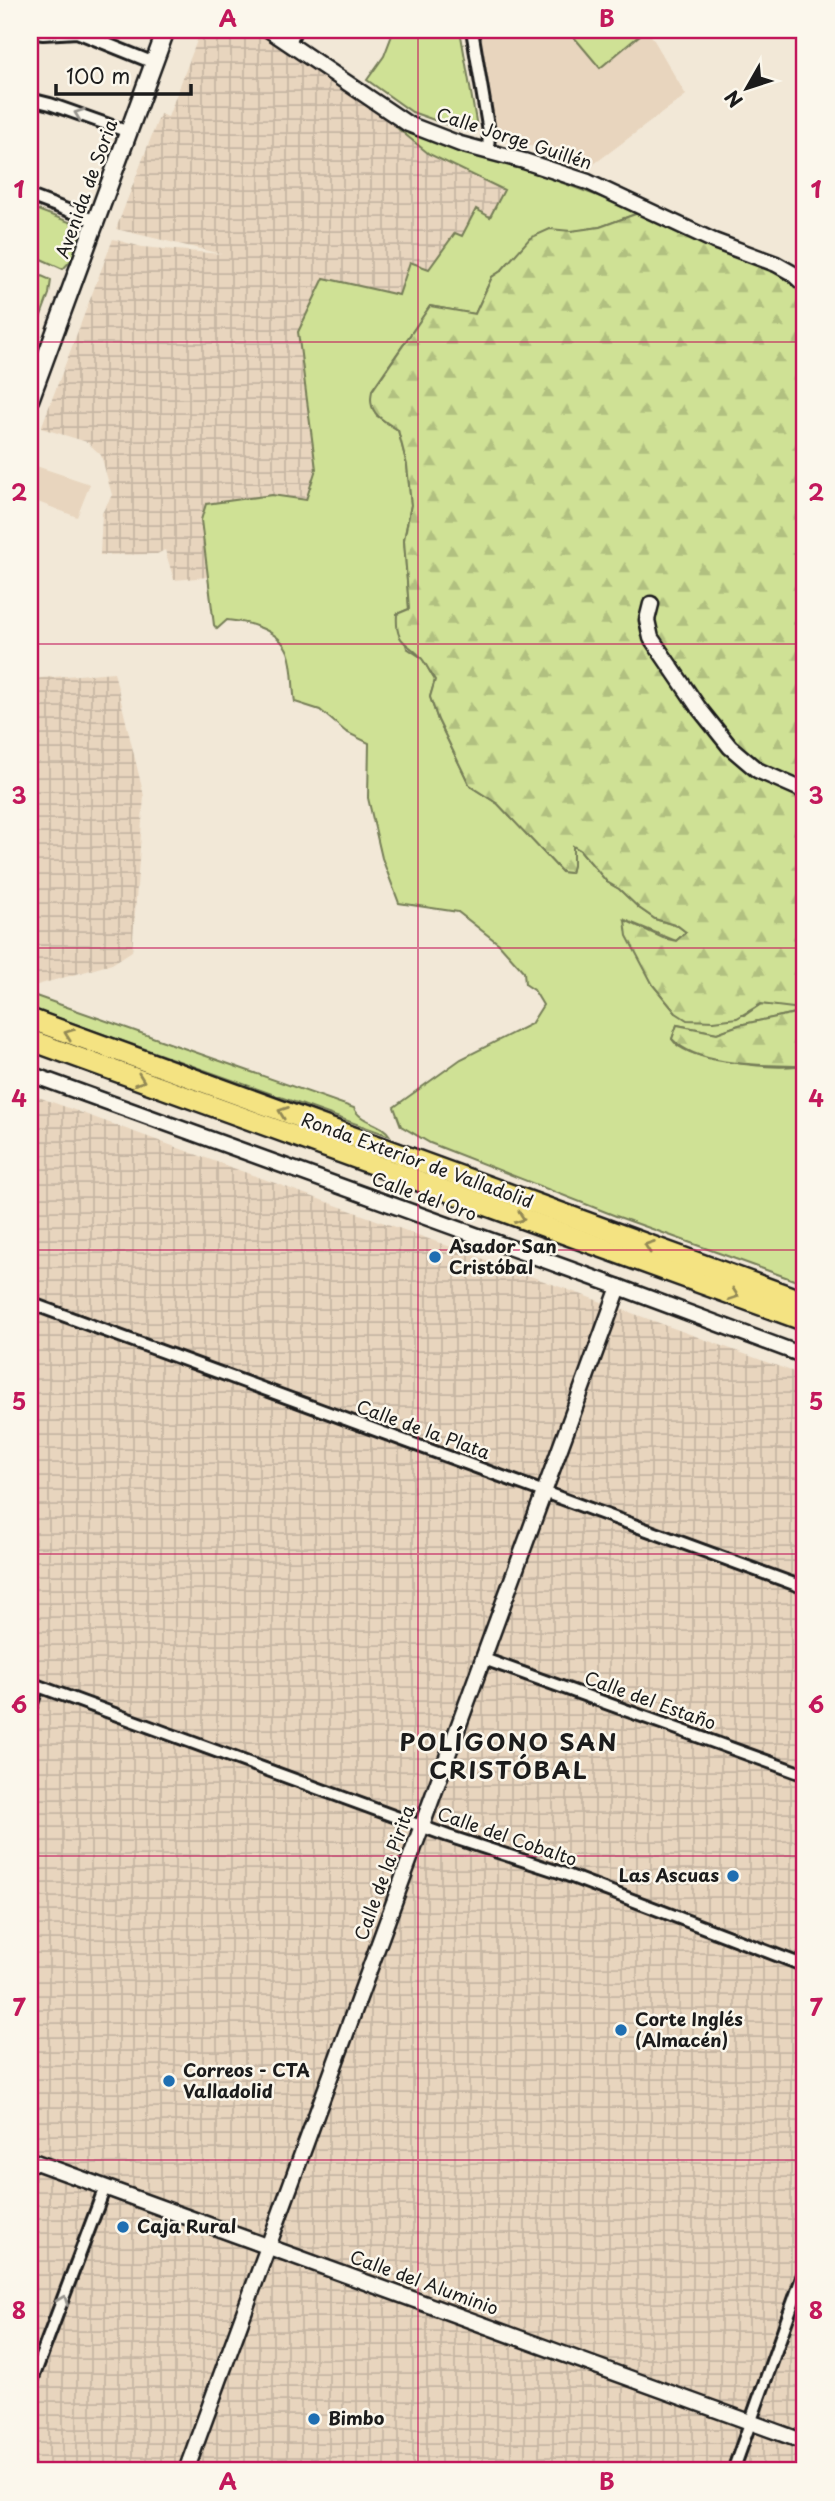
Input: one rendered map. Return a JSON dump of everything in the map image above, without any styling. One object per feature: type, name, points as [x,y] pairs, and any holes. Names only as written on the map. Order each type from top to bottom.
[{"type":"highway","name":"Ronda Exterior de Valladolid","points":[[30,1019],[805,1321]]},
{"type":"highway","name":"Ronda Exterior de Valladolid","points":[[30,1040],[367,1152]]},
{"type":"highway","name":"Ronda Exterior de Valladolid","points":[[413,1169],[805,1302]]},
{"type":"main road","name":"Avenida de Soria","points":[[30,400],[166,30]]},
{"type":"street","name":"Calle Jorge Guillén","points":[[269,30],[408,124],[460,144],[588,182],[715,240],[776,264],[805,285]]},
{"type":"street","points":[[290,44],[295,30]]},
{"type":"street","points":[[472,30],[489,132],[488,152]]},
{"type":"street","points":[[30,32],[43,34],[71,31],[153,63]]},
{"type":"street","points":[[30,99],[128,132]]},
{"type":"street","points":[[30,196],[96,221]]},
{"type":"street","points":[[650,604],[647,620],[652,638],[724,741],[757,770],[805,791]]},
{"type":"street","name":"Calle del Oro","points":[[30,1074],[805,1356]]},
{"type":"street","name":"Calle de la Pirita","points":[[186,2471],[618,1287]]},
{"type":"street","name":"Calle de la Plata","points":[[30,1303],[805,1588]]},
{"type":"street","name":"Calle del Estaño","points":[[484,1659],[805,1775]]},
{"type":"street","name":"Calle del Cobalto","points":[[30,1709],[34,1684],[423,1827],[559,1872],[805,1966]]},
{"type":"street","name":"Calle del Aluminio","points":[[30,2160],[805,2442]]},
{"type":"street","points":[[30,2386],[105,2187]]},
{"type":"street","points":[[733,2471],[805,2269]]},
{"type":"shaded area","points":[[201,30],[256,30],[396,127],[429,154],[504,189],[490,217],[477,209],[462,237],[455,233],[429,270],[399,295],[324,278],[298,332],[316,469],[306,501],[272,495],[201,520],[208,577],[174,580],[165,550],[157,554],[100,555],[102,513],[112,495],[101,455],[87,442],[41,428],[113,239],[142,247],[221,254],[116,229],[160,114],[168,117]]},
{"type":"shaded area","points":[[480,30],[648,30],[686,95],[590,167],[496,134]]},
{"type":"shaded area","points":[[30,464],[90,484],[77,517],[30,499]]},
{"type":"shaded area","points":[[114,672],[144,796],[132,951],[112,964],[30,987],[30,679]]},
{"type":"shaded area","points":[[30,1094],[805,1376],[805,2471],[30,2471]]},
{"type":"green space","points":[[394,30],[460,30],[476,131],[459,129],[412,112],[367,80],[384,56]]},
{"type":"green space","points":[[568,30],[646,30],[600,68]]},
{"type":"green space","points":[[396,127],[501,160],[641,212],[600,227],[531,238],[501,271],[492,277],[475,314],[430,306],[372,390],[377,416],[398,430],[407,465],[411,505],[404,540],[409,609],[397,614],[407,648],[422,658],[435,680],[430,697],[438,720],[470,786],[498,804],[562,872],[571,873],[572,845],[580,850],[607,882],[619,889],[639,908],[655,919],[678,926],[686,932],[676,941],[625,920],[653,985],[676,1013],[745,1015],[761,1004],[805,1008],[805,1011],[739,1025],[717,1033],[677,1025],[672,1039],[690,1052],[723,1061],[779,1067],[805,1064],[805,1284],[616,1216],[430,1143],[401,1126],[394,1107],[461,1059],[531,1024],[543,1005],[534,990],[525,984],[524,972],[499,944],[458,912],[399,903],[382,858],[368,798],[369,743],[346,732],[320,710],[295,702],[290,658],[278,638],[262,628],[245,623],[227,620],[217,629],[214,625],[201,520],[206,504],[272,495],[306,500],[316,469],[298,332],[324,278],[399,295],[410,262],[429,269],[455,233],[462,236],[476,209],[490,217],[504,190],[429,154]]},
{"type":"green space","points":[[30,207],[85,228],[76,255],[63,269],[30,254]]},
{"type":"green space","points":[[641,212],[773,269],[805,293],[805,1008],[801,1009],[761,1004],[737,1018],[714,1021],[687,1020],[676,1013],[653,985],[627,936],[625,920],[663,938],[676,941],[686,932],[678,926],[655,919],[639,908],[619,889],[607,882],[580,850],[573,846],[571,873],[562,872],[498,804],[470,786],[438,720],[430,697],[435,680],[423,660],[400,638],[398,632],[397,614],[409,609],[404,540],[411,505],[407,465],[398,430],[377,415],[372,405],[372,391],[430,306],[475,314],[492,277],[501,271],[530,238],[550,229],[571,231],[600,227]]},
{"type":"green space","points":[[30,271],[51,280],[49,294],[30,345]]},
{"type":"green space","points":[[30,994],[354,1108],[361,1117],[382,1128],[390,1136],[30,1008]]},
{"type":"green space","points":[[805,1011],[805,1064],[799,1066],[714,1060],[684,1048],[672,1039],[677,1025],[717,1033],[739,1025]]},
{"type":"place","name":"Asador San Cristóbal","points":[[435,1257]]},
{"type":"place","name":"Las Ascuas","points":[[733,1876]]},
{"type":"place","name":"Corte Inglés (Almacén)","points":[[621,2030]]},
{"type":"place","name":"Correos - CTA Valladolid","points":[[169,2081]]},
{"type":"place","name":"Caja Rural","points":[[123,2227]]},
{"type":"place","name":"Bimbo","points":[[314,2419]]},
{"type":"district","name":"POLÍGONO SAN CRISTÓBAL","points":[[509,1757]]}]
